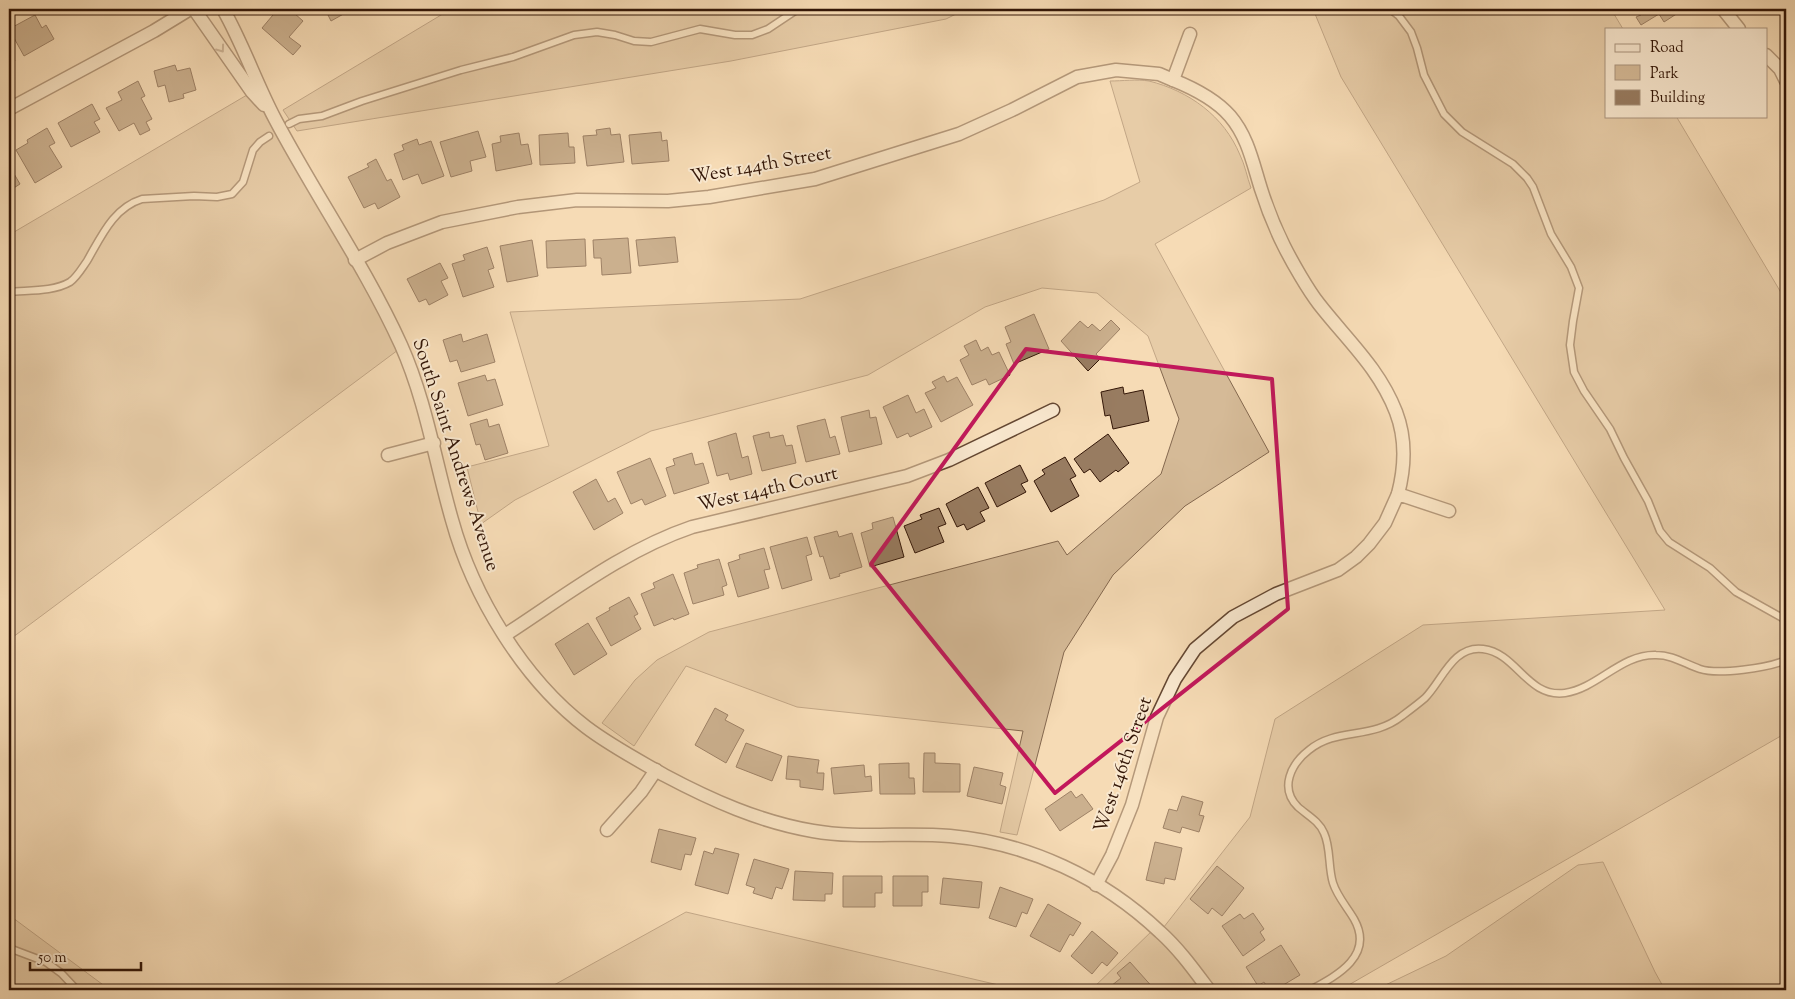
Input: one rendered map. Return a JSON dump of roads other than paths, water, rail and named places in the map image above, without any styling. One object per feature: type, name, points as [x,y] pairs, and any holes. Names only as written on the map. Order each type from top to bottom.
[{"type":"street","points":[[9,109],[192,9],[252,92],[274,117]]},
{"type":"street","name":"South Saint Andrews Avenue","points":[[223,9],[274,117],[356,260],[402,347],[420,394],[434,443],[451,518],[461,550],[481,594],[505,635],[533,674],[564,708],[605,741],[656,770],[717,801],[758,817],[792,827],[839,834],[951,836],[988,842],[1053,861],[1131,907],[1160,932],[1209,990]]},
{"type":"street","points":[[1723,9],[1738,28]]},
{"type":"street","points":[[1173,80],[1190,34]]},
{"type":"street","points":[[1768,57],[1780,70],[1786,81]]},
{"type":"street","name":"West 144th Street","points":[[356,260],[387,243],[442,222],[518,207],[578,200],[668,201],[710,197],[815,179],[959,134],[1012,110],[1077,76],[1116,70],[1159,74],[1197,89],[1230,116],[1249,148],[1262,191],[1284,246],[1318,302],[1379,376],[1397,413],[1403,434],[1404,458],[1398,494]]},
{"type":"street","name":"West 144th Court","points":[[505,635],[609,566],[670,534],[692,527],[907,476],[949,460],[1053,410]]},
{"type":"street","points":[[388,455],[434,443]]},
{"type":"street","points":[[1398,494],[1449,511]]},
{"type":"street","name":"West 146th Street","points":[[1096,885],[1112,855],[1132,805],[1157,717],[1175,679],[1194,649],[1233,617],[1276,594],[1338,570],[1356,557],[1385,523],[1398,494]]},
{"type":"street","points":[[607,830],[641,792],[656,770]]},
{"type":"lane","points":[[290,124],[298,119],[322,116],[362,101],[461,70],[513,57],[574,35],[597,32],[651,42],[700,29],[735,35],[752,35],[772,26],[798,9]]},
{"type":"lane","points":[[1390,9],[1399,16],[1411,32],[1424,75],[1444,114],[1462,132],[1513,164],[1533,187],[1548,229],[1572,268],[1579,288],[1572,321],[1570,345],[1574,372],[1584,392],[1610,429],[1648,501],[1660,531],[1669,542],[1710,568],[1736,592],[1786,620]]},
{"type":"lane","points":[[9,292],[58,286],[69,282],[81,270],[106,228],[120,210],[133,201],[186,196],[217,198],[232,194],[243,182],[253,150],[269,136]]},
{"type":"lane","points":[[1310,990],[1345,969],[1355,956],[1360,938],[1355,921],[1333,884],[1325,834],[1318,824],[1296,805],[1288,787],[1291,771],[1301,756],[1319,742],[1343,735],[1374,731],[1395,722],[1424,698],[1452,662],[1476,648],[1498,652],[1507,658],[1538,688],[1557,694],[1576,691],[1592,684],[1623,664],[1645,656],[1668,656],[1702,670],[1714,672],[1772,665],[1786,660]]},
{"type":"lane","points":[[9,948],[46,962],[62,973],[78,990]]}]
